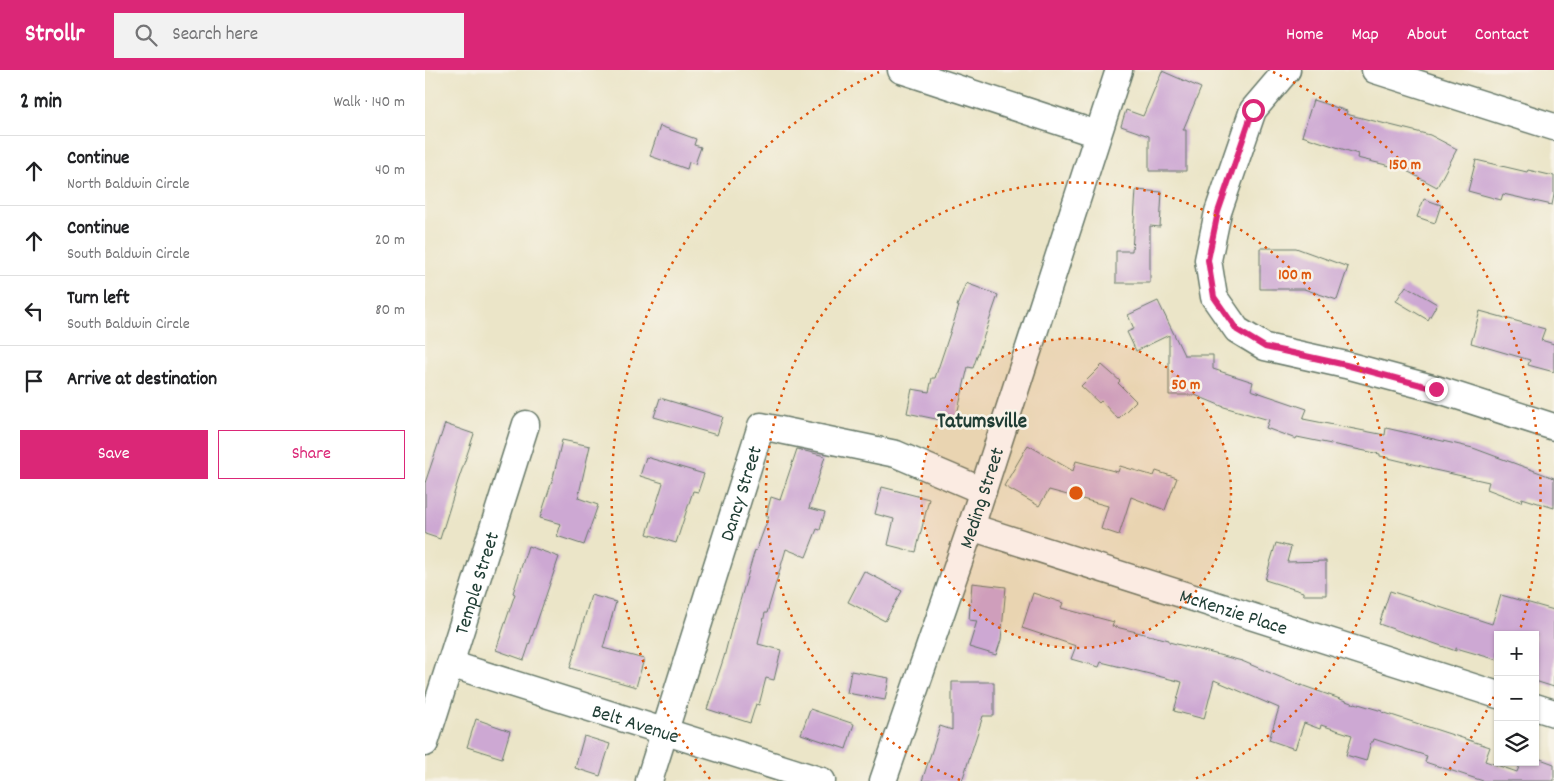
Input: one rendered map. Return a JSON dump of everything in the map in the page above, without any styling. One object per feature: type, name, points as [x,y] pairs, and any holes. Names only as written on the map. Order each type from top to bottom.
[{"type":"street","points":[[901,70],[1097,134]]},
{"type":"street","name":"Meding Street","points":[[883,781],[983,491],[1119,70]]},
{"type":"street","points":[[1287,70],[1253,110],[1218,212],[1208,260],[1214,297],[1237,330],[1265,347],[1346,365],[1436,389],[1554,427]]},
{"type":"street","points":[[1375,70],[1554,127]]},
{"type":"street","name":"Temple Street","points":[[425,743],[526,424]]},
{"type":"street","name":"Dancy Street","points":[[649,781],[761,426],[896,454],[983,491]]},
{"type":"street","name":"McKenzie Place","points":[[971,527],[1494,694]]},
{"type":"street","name":"Belt Avenue","points":[[450,664],[823,781]]},
{"type":"street","points":[[1539,708],[1554,713]]},
{"type":"building","points":[[1162,71],[1201,88],[1183,130],[1186,130],[1186,171],[1149,171],[1149,136],[1121,126],[1126,110],[1143,116]]},
{"type":"building","points":[[1313,100],[1347,111],[1346,114],[1430,135],[1457,149],[1437,187],[1403,169],[1357,158],[1358,154],[1302,136]]},
{"type":"building","points":[[660,126],[696,139],[694,145],[701,147],[695,164],[689,162],[687,169],[650,156]]},
{"type":"building","points":[[1476,160],[1527,172],[1528,170],[1554,176],[1552,205],[1503,194],[1501,200],[1468,191]]},
{"type":"building","points":[[1136,190],[1162,192],[1160,227],[1150,226],[1150,283],[1116,283],[1116,251],[1132,251]]},
{"type":"building","points":[[1424,199],[1441,205],[1435,223],[1417,217]]},
{"type":"building","points":[[1260,248],[1296,248],[1348,267],[1337,300],[1304,289],[1260,289]]},
{"type":"building","points":[[966,283],[998,295],[973,368],[968,367],[955,423],[907,413],[912,389],[929,392],[932,378],[935,378]]},
{"type":"building","points":[[1406,286],[1437,304],[1428,320],[1396,301]]},
{"type":"building","points":[[1158,301],[1184,355],[1213,355],[1213,369],[1253,382],[1251,390],[1307,409],[1303,419],[1385,435],[1386,428],[1473,448],[1554,478],[1554,508],[1522,498],[1521,502],[1487,489],[1489,482],[1430,469],[1380,456],[1380,454],[1297,437],[1296,439],[1266,428],[1269,420],[1224,407],[1195,395],[1169,395],[1169,335],[1136,351],[1127,332],[1134,329],[1128,315]]},
{"type":"building","points":[[1480,311],[1545,329],[1541,340],[1554,344],[1554,372],[1528,365],[1530,360],[1471,343]]},
{"type":"building","points":[[1102,365],[1120,381],[1118,383],[1136,401],[1118,419],[1101,401],[1099,403],[1081,386]]},
{"type":"building","points":[[660,398],[723,417],[717,435],[654,417]]},
{"type":"building","points":[[445,424],[474,434],[440,539],[425,534],[425,483]]},
{"type":"building","points":[[562,440],[590,446],[578,498],[598,505],[584,545],[557,536],[561,524],[540,518],[553,478]]},
{"type":"building","points":[[1028,445],[1073,471],[1076,461],[1118,472],[1120,466],[1154,476],[1156,471],[1177,478],[1165,510],[1131,497],[1119,535],[1101,529],[1108,506],[1049,490],[1039,506],[1004,486]]},
{"type":"building","points":[[797,449],[825,456],[809,508],[825,512],[820,530],[817,529],[806,557],[786,549],[767,613],[765,613],[758,644],[781,650],[774,680],[766,678],[759,705],[756,704],[750,723],[707,709],[755,550],[769,516],[766,516],[771,497],[780,500]]},
{"type":"building","points":[[646,457],[704,474],[698,492],[693,491],[676,543],[647,534],[663,483],[640,476]]},
{"type":"building","points":[[882,487],[929,499],[916,552],[888,545],[894,519],[875,514]]},
{"type":"building","points":[[1276,543],[1291,547],[1287,562],[1326,561],[1326,595],[1303,595],[1303,592],[1265,580]]},
{"type":"building","points":[[528,546],[559,557],[524,660],[496,650],[515,594],[513,593]]},
{"type":"building","points":[[864,571],[902,591],[885,621],[848,602]]},
{"type":"building","points":[[972,583],[1006,587],[1001,640],[996,655],[969,647],[977,621],[969,620]]},
{"type":"building","points":[[1390,591],[1492,624],[1501,595],[1554,610],[1554,687],[1539,682],[1539,631],[1494,631],[1494,659],[1456,648],[1456,651],[1379,624]]},
{"type":"building","points":[[1033,593],[1063,603],[1061,608],[1114,622],[1112,626],[1242,661],[1301,686],[1490,747],[1485,761],[1494,764],[1494,766],[1517,772],[1519,766],[1539,766],[1539,758],[1554,764],[1554,781],[1483,781],[1425,762],[1427,756],[1374,739],[1371,742],[1366,761],[1346,755],[1352,735],[1321,725],[1320,729],[1304,723],[1295,749],[1269,740],[1279,708],[1214,680],[1204,719],[1174,711],[1182,682],[1101,662],[1099,667],[1071,659],[1076,646],[1022,628]]},
{"type":"building","points":[[591,595],[616,602],[603,648],[644,659],[636,687],[570,668]]},
{"type":"building","points":[[851,671],[889,678],[885,700],[847,693]]},
{"type":"building","points":[[952,682],[994,682],[994,716],[983,716],[962,781],[922,781],[940,726],[952,730]]},
{"type":"building","points":[[810,709],[854,724],[846,749],[801,734]]},
{"type":"building","points":[[476,719],[510,731],[502,758],[467,747]]},
{"type":"building","points":[[584,736],[610,744],[600,776],[575,768]]},
{"type":"district","name":"Tatumsville","points":[[982,420]]},
{"type":"route","points":[[1253,110],[1218,212],[1208,260],[1214,297],[1237,330],[1265,347],[1346,365],[1436,389]]}]
